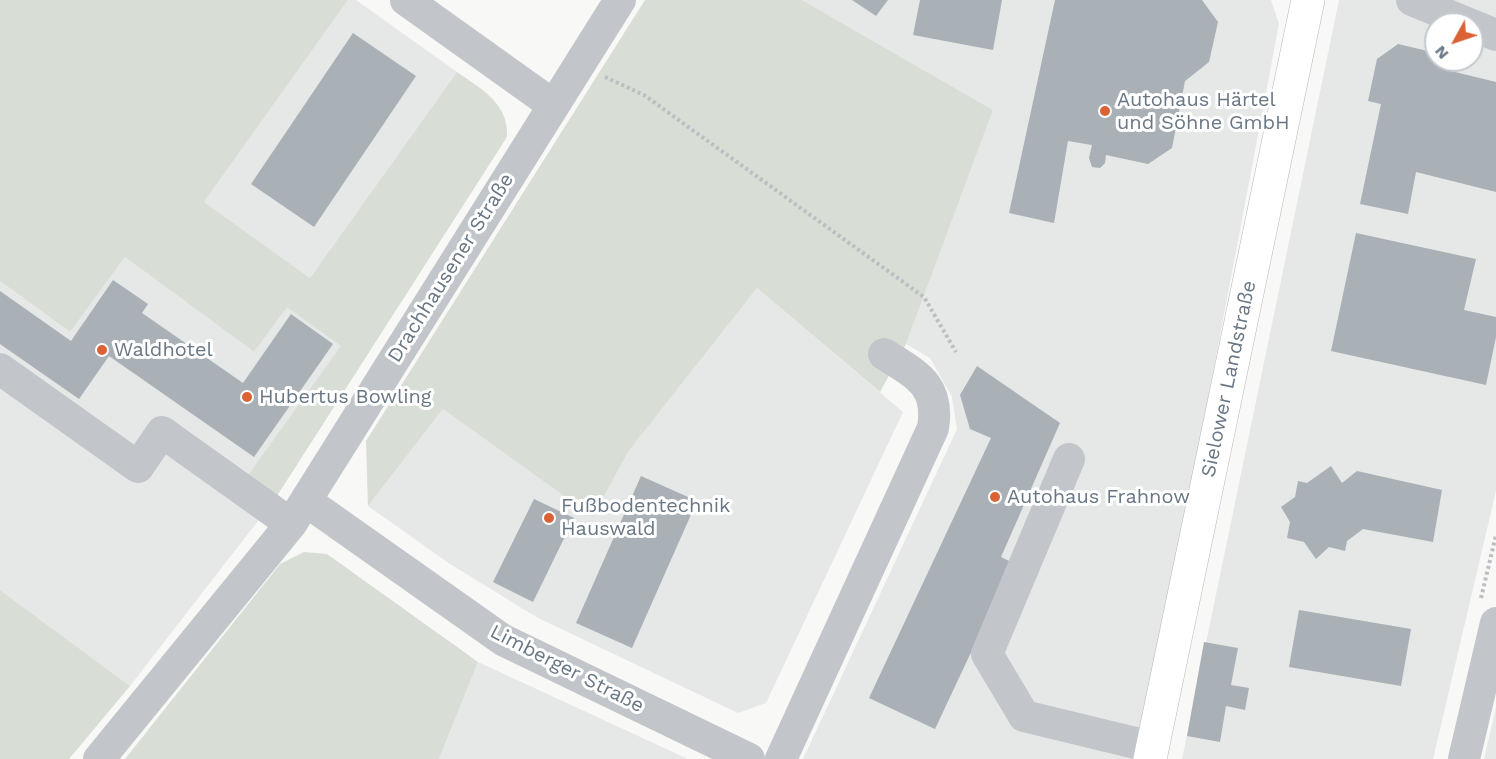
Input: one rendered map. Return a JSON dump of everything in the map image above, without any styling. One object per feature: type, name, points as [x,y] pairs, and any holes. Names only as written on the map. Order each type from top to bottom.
[{"type":"main road","name":"Sielower Landstraße","points":[[1151,753],[1308,0]]},
{"type":"street","points":[[406,0],[553,105]]},
{"type":"street","name":"Drachhausener Straße","points":[[99,759],[298,512],[620,0]]},
{"type":"street","points":[[1412,0],[1440,12]]},
{"type":"street","points":[[781,759],[933,428],[936,406],[932,394],[915,374],[884,354]]},
{"type":"street","name":"Limberger Straße","points":[[0,369],[138,467],[162,432],[298,512],[503,640],[749,759]]},
{"type":"street","points":[[1069,459],[987,654],[1024,716],[1151,753]]},
{"type":"street","points":[[1464,759],[1496,623]]},
{"type":"path","points":[[578,65],[644,95],[924,297],[956,352]]},
{"type":"shaded area","points":[[0,0],[348,0],[204,202],[310,278],[457,72],[492,98],[503,115],[507,137],[275,499],[246,478],[341,346],[287,307],[254,352],[125,257],[70,332],[0,281]]},
{"type":"shaded area","points":[[348,0],[356,0],[457,72],[310,278],[204,202]]},
{"type":"shaded area","points":[[645,0],[802,0],[993,110],[906,344],[880,392],[757,288],[628,452],[593,517],[443,409],[368,506],[366,441]]},
{"type":"shaded area","points":[[802,0],[1271,0],[1279,24],[1190,494],[1134,759],[803,759],[957,429],[952,397],[930,358],[906,344],[993,110]]},
{"type":"shaded area","points":[[1339,0],[1496,0],[1496,491],[1433,759],[1182,759]]},
{"type":"shaded area","points":[[125,257],[254,352],[287,306],[342,346],[247,477],[275,499],[130,686],[0,590],[0,281],[70,332]]},
{"type":"shaded area","points":[[757,288],[903,412],[766,703],[738,713],[538,618],[450,564],[368,506],[443,409],[593,517],[628,452]]},
{"type":"shaded area","points":[[304,552],[327,554],[478,662],[439,759],[125,759],[280,564]]},
{"type":"shaded area","points":[[0,590],[130,686],[69,759],[0,759]]},
{"type":"shaded area","points":[[478,662],[688,759],[439,759]]},
{"type":"shaded area","points":[[1496,707],[1496,759],[1484,759]]},
{"type":"building","points":[[852,0],[888,0],[876,16]]},
{"type":"building","points":[[920,0],[1002,0],[993,50],[913,35]]},
{"type":"building","name":"Autohaus Härtel und Söhne GmbH","points":[[1055,0],[1202,0],[1218,22],[1209,62],[1185,81],[1172,148],[1148,164],[1106,155],[1105,163],[1100,168],[1092,167],[1089,158],[1092,145],[1068,141],[1054,223],[1009,213]]},
{"type":"building","points":[[353,33],[416,76],[314,227],[251,184]]},
{"type":"building","points":[[1398,44],[1424,50],[1424,72],[1455,72],[1496,82],[1496,192],[1416,172],[1408,214],[1360,204],[1381,104],[1368,101],[1377,59]]},
{"type":"building","points":[[1356,233],[1476,259],[1464,310],[1496,317],[1496,337],[1486,385],[1331,351]]},
{"type":"building","points":[[113,280],[148,304],[142,313],[243,383],[291,314],[333,344],[254,457],[109,356],[79,399],[0,344],[0,291],[71,341]]},
{"type":"building","name":"Autohaus Frahnow","points":[[977,366],[1060,423],[1001,557],[1013,563],[935,729],[869,698],[991,438],[970,429],[960,395]]},
{"type":"building","points":[[1331,466],[1342,483],[1357,471],[1442,490],[1433,542],[1363,529],[1347,541],[1345,551],[1329,547],[1316,559],[1304,542],[1287,538],[1290,522],[1281,507],[1295,497],[1298,481],[1307,483]]},
{"type":"building","points":[[641,476],[697,501],[632,648],[576,623]]},
{"type":"building","points":[[534,499],[574,518],[533,602],[493,582]]},
{"type":"building","points":[[1299,610],[1411,629],[1401,686],[1289,667]]},
{"type":"building","points":[[1204,642],[1238,648],[1231,685],[1249,688],[1245,710],[1226,706],[1220,742],[1187,736]]},
{"type":"place","name":"Autohaus Härtel und Söhne GmbH","points":[[1105,111]]},
{"type":"place","name":"Waldhotel","points":[[102,350]]},
{"type":"place","name":"Hubertus Bowling","points":[[247,397]]},
{"type":"place","name":"Autohaus Frahnow","points":[[995,497]]},
{"type":"place","name":"Fußbodentechnik Hauswald","points":[[549,518]]}]
